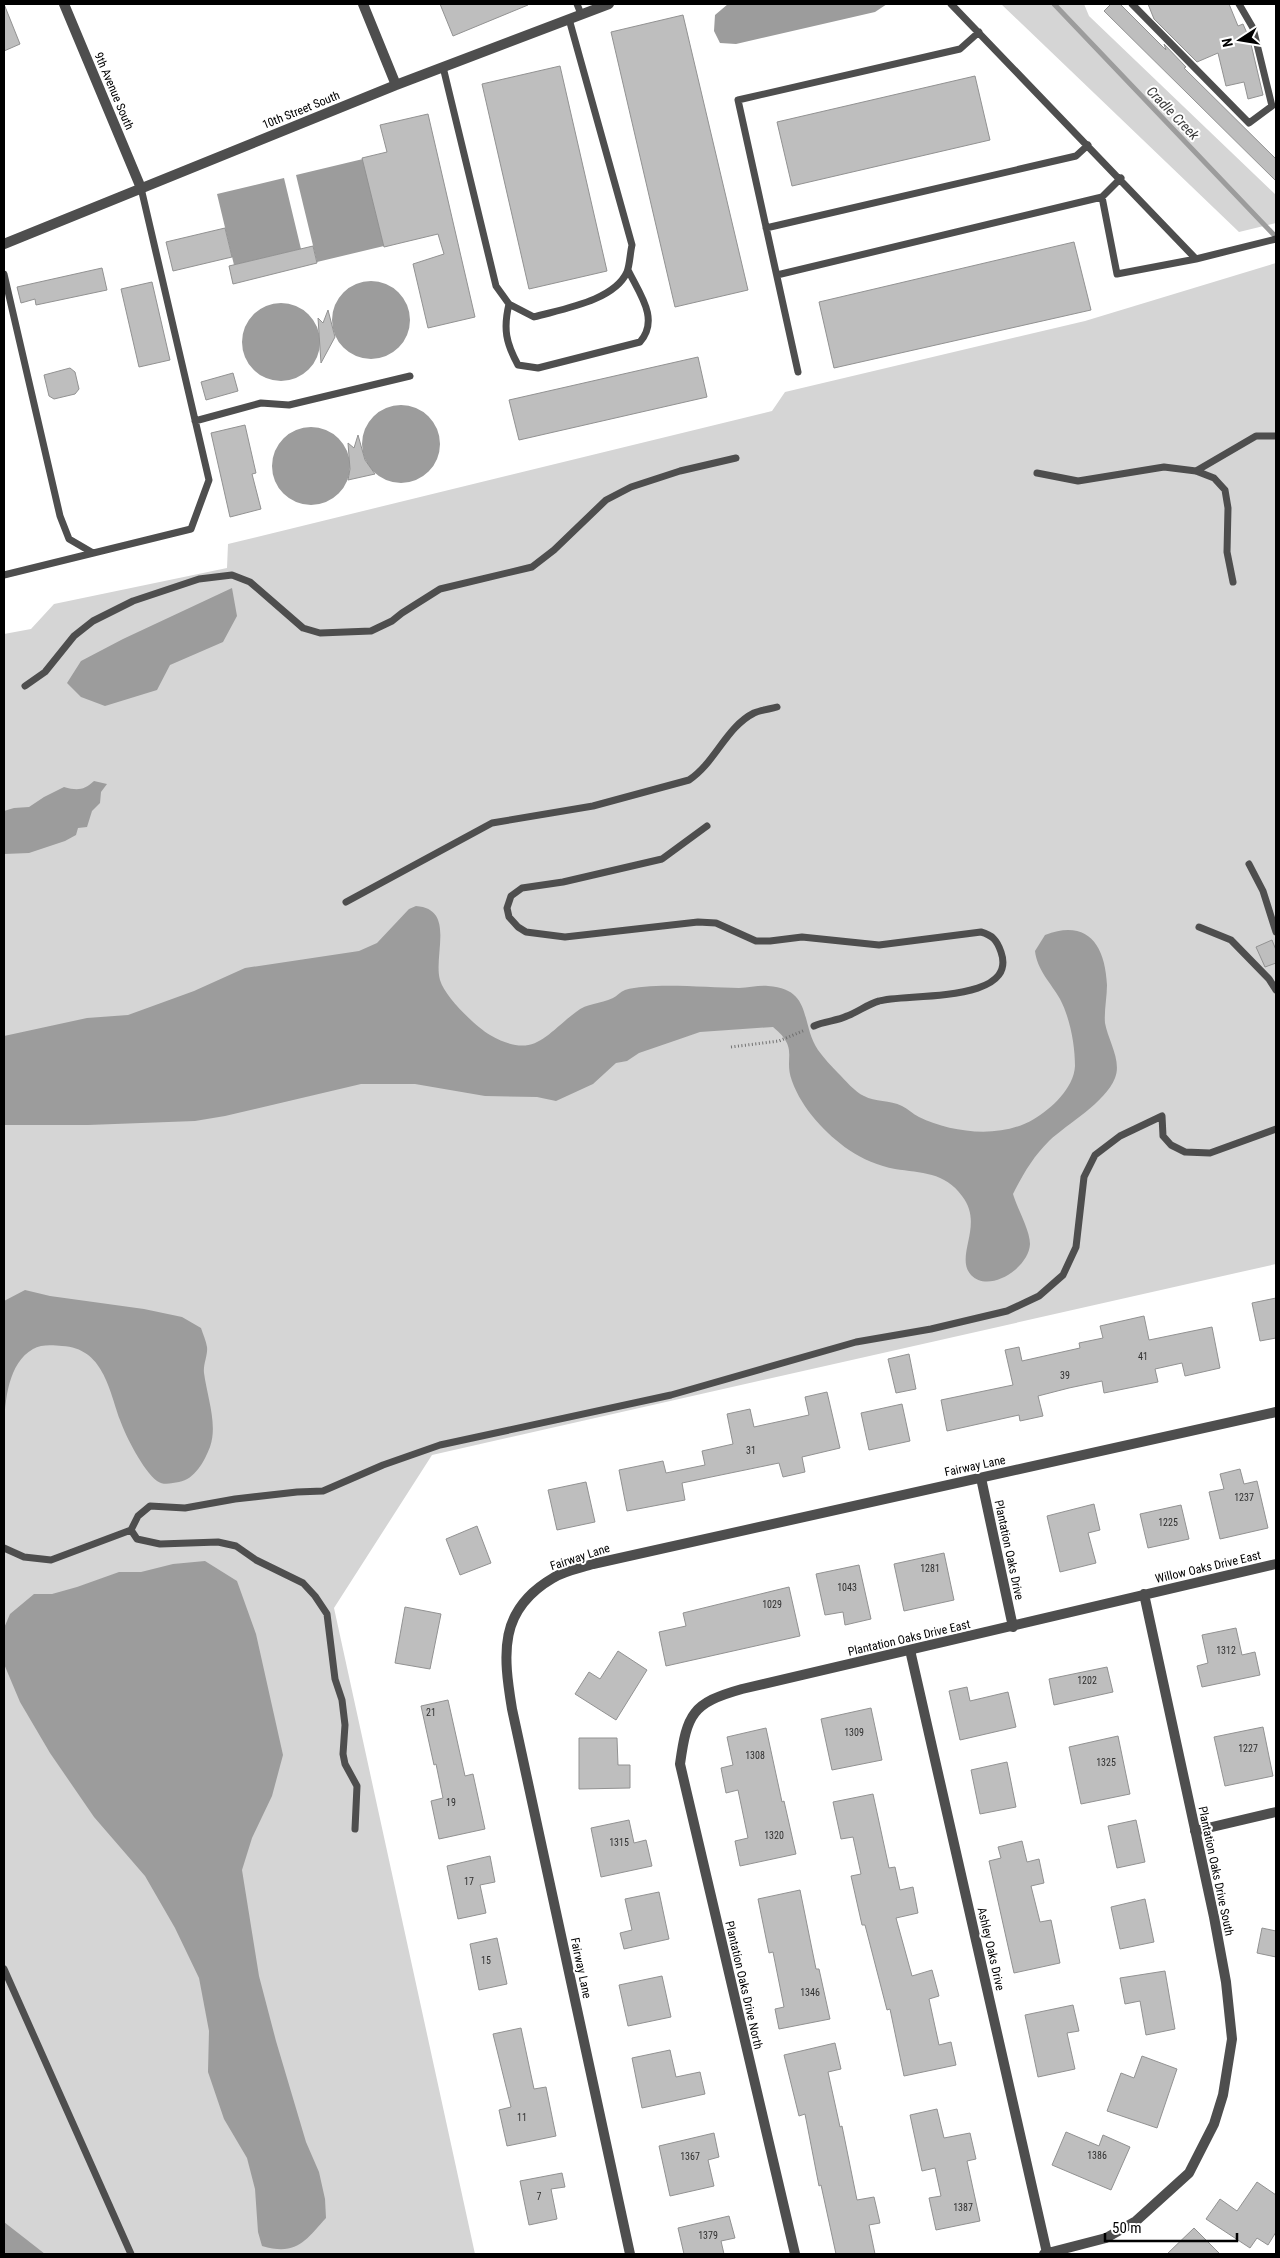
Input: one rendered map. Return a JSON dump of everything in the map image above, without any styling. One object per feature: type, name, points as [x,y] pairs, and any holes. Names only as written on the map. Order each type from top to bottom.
[{"type":"street","name":"9th Avenue South","points":[[64,4],[141,188]]},
{"type":"street","points":[[363,4],[396,84]]},
{"type":"street","name":"10th Street South","points":[[4,244],[396,84],[609,4]]},
{"type":"street","name":"Fairway Lane","points":[[630,2254],[512,1709],[506,1672],[509,1628],[525,1599],[554,1577],[593,1564],[1276,1412]]},
{"type":"street","name":"Plantation Oaks Drive","points":[[981,1478],[1013,1627]]},
{"type":"street","name":"Willow Oaks Drive East","points":[[1144,1594],[1276,1564]]},
{"type":"street","name":"Plantation Oaks Drive East","points":[[688,1721],[701,1706],[714,1697],[1013,1627],[1144,1594]]},
{"type":"street","name":"Plantation Oaks Drive South","points":[[1045,2254],[1106,2238],[1136,2221],[1188,2173],[1201,2152],[1214,2124],[1223,2095],[1232,2039],[1226,1982],[1144,1594]]},
{"type":"street","name":"Ashley Oaks Drive","points":[[910,1650],[1045,2254]]},
{"type":"street","name":"Plantation Oaks Drive North","points":[[688,1721],[680,1764],[795,2254]]},
{"type":"street","points":[[1195,1831],[1276,1812]]},
{"type":"lane","points":[[577,4],[581,14]]},
{"type":"lane","points":[[951,4],[1121,178],[1196,259]]},
{"type":"lane","points":[[1132,4],[1249,124],[1272,106],[1254,28],[1239,4]]},
{"type":"lane","points":[[443,67],[496,286],[509,304],[534,317],[610,293],[621,282],[628,270],[632,245],[569,19]]},
{"type":"lane","points":[[798,372],[738,100],[960,49],[979,32]]},
{"type":"lane","points":[[766,228],[1076,156],[1088,145]]},
{"type":"lane","points":[[777,275],[1102,197],[1121,178]]},
{"type":"lane","points":[[4,575],[191,529],[209,480],[141,188]]},
{"type":"lane","points":[[1102,197],[1117,274],[1196,259],[1276,239]]},
{"type":"lane","points":[[509,304],[505,322],[508,347],[518,365],[538,368],[640,342],[647,333],[649,323],[646,307],[628,270]]},
{"type":"lane","points":[[4,274],[60,516],[69,539],[93,553]]},
{"type":"lane","points":[[196,422],[261,403],[289,405],[410,376]]},
{"type":"lane","points":[[1196,471],[1256,436],[1276,436]]},
{"type":"lane","points":[[25,686],[45,672],[74,636],[94,621],[133,601],[199,579],[232,575],[250,582],[303,628],[320,633],[371,631],[392,621],[440,589],[532,567],[554,550],[606,500],[632,487],[680,471],[736,458]]},
{"type":"lane","points":[[1037,473],[1078,481],[1164,467],[1196,471],[1214,478],[1225,490],[1228,508],[1227,552],[1233,582]]},
{"type":"lane","points":[[346,902],[492,823],[593,806],[671,787],[689,780],[700,773],[739,724],[755,713],[777,707]]},
{"type":"lane","points":[[706,826],[662,858],[563,882],[522,888],[511,896],[507,908],[509,917],[518,927],[526,932],[565,937],[698,922],[716,923],[756,941],[770,942],[802,937],[879,945],[981,932],[991,935],[998,943],[1002,955],[1002,967],[998,976],[986,985],[970,991],[879,1001],[846,1017],[814,1026]]},
{"type":"lane","points":[[1249,864],[1263,891],[1276,932]]},
{"type":"lane","points":[[1199,927],[1232,940],[1269,979],[1276,990]]},
{"type":"lane","points":[[4,1548],[24,1557],[51,1560],[131,1530],[138,1516],[150,1506],[185,1508],[253,1497],[323,1491],[384,1465],[440,1445],[671,1395],[856,1342],[1008,1311],[1039,1296],[1063,1275],[1076,1247],[1084,1177],[1095,1155],[1120,1136],[1162,1116],[1163,1136],[1171,1145],[1185,1152],[1210,1153],[1276,1130]]},
{"type":"lane","points":[[131,1530],[138,1540],[160,1544],[218,1542],[236,1546],[256,1560],[303,1583],[315,1596],[327,1614],[336,1679],[342,1700],[345,1725],[344,1759],[357,1786],[355,1829]]},
{"type":"lane","points":[[4,1969],[132,2254]]},
{"type":"path","points":[[731,1047],[779,1041],[814,1026]]},
{"type":"shaded area","points":[[728,4],[887,4],[875,12],[736,44],[720,43],[714,31],[715,15]]},
{"type":"shaded area","points":[[1001,4],[1084,4],[1089,16],[1276,195],[1276,223],[1239,232]]},
{"type":"shaded area","points":[[363,159],[384,246],[317,262],[296,175]]},
{"type":"shaded area","points":[[284,178],[301,249],[234,265],[217,194]]},
{"type":"shaded area","points":[[1276,263],[1276,1264],[432,1455],[334,1608],[475,2254],[4,2254],[4,634],[31,629],[54,604],[227,568],[228,544],[772,411],[785,392],[1085,321]]},
{"type":"shaded area","points":[[371,281],[386,284],[403,298],[407,305],[410,320],[407,335],[393,352],[386,356],[371,359],[356,356],[339,342],[335,335],[332,320],[335,305],[349,288],[356,284]]},
{"type":"shaded area","points":[[281,303],[296,306],[313,320],[317,327],[320,342],[317,357],[303,374],[296,378],[281,381],[266,378],[249,364],[245,357],[242,342],[245,327],[259,310],[266,306]]},
{"type":"shaded area","points":[[401,405],[416,408],[433,422],[437,429],[440,444],[437,459],[423,476],[416,480],[401,483],[386,480],[369,466],[365,459],[362,444],[365,429],[379,412],[386,408]]},
{"type":"shaded area","points":[[311,427],[326,430],[343,444],[347,451],[350,466],[347,481],[333,498],[326,502],[311,505],[296,502],[279,488],[275,481],[272,466],[275,451],[289,434],[296,430]]},
{"type":"shaded area","points":[[232,588],[237,616],[223,642],[170,665],[157,690],[105,706],[81,697],[67,683],[81,661],[123,639]]},
{"type":"shaded area","points":[[94,781],[107,784],[101,792],[100,803],[92,811],[87,827],[78,828],[76,835],[65,841],[29,853],[4,854],[4,811],[29,807],[64,787],[80,789]]},
{"type":"shaded area","points":[[416,906],[428,909],[436,915],[439,924],[439,970],[443,987],[461,1010],[477,1025],[490,1035],[505,1042],[528,1045],[538,1042],[580,1009],[613,998],[625,990],[650,986],[739,988],[765,986],[782,989],[792,993],[799,1000],[818,1050],[857,1092],[868,1098],[897,1104],[919,1117],[946,1127],[976,1132],[1007,1129],[1034,1119],[1054,1104],[1071,1082],[1075,1066],[1069,1023],[1064,1006],[1038,964],[1035,951],[1045,935],[1072,930],[1083,933],[1091,939],[1098,947],[1102,958],[1107,985],[1105,1023],[1116,1058],[1117,1071],[1110,1087],[1103,1096],[1049,1141],[1038,1153],[1025,1173],[1013,1194],[1028,1232],[1030,1244],[1028,1253],[1023,1262],[1007,1276],[988,1282],[979,1280],[971,1275],[967,1267],[966,1259],[971,1218],[962,1196],[948,1182],[940,1178],[923,1173],[895,1169],[865,1159],[840,1144],[823,1129],[808,1111],[796,1091],[790,1073],[789,1047],[773,1027],[700,1032],[639,1053],[627,1061],[616,1063],[593,1084],[556,1101],[537,1097],[485,1096],[415,1084],[361,1084],[225,1116],[195,1121],[88,1125],[4,1125],[4,1036],[87,1018],[128,1015],[194,991],[245,968],[359,951],[377,943],[409,909]]},
{"type":"shaded area","points":[[25,1290],[50,1296],[144,1309],[182,1317],[201,1328],[207,1347],[204,1373],[213,1429],[210,1447],[202,1464],[194,1474],[185,1480],[168,1484],[160,1483],[152,1476],[126,1435],[108,1383],[102,1372],[87,1354],[76,1348],[43,1346],[36,1347],[25,1355],[13,1373],[5,1406],[4,1427],[4,1301]]},
{"type":"shaded area","points":[[205,1561],[237,1581],[256,1634],[283,1755],[272,1796],[252,1838],[242,1870],[259,1976],[306,2142],[319,2172],[325,2199],[326,2218],[306,2240],[292,2248],[284,2249],[262,2246],[258,2232],[255,2189],[247,2158],[224,2119],[208,2072],[209,2031],[199,1978],[175,1928],[145,1876],[94,1817],[50,1753],[20,1702],[4,1664],[4,1628],[10,1614],[34,1594],[52,1594],[119,1572],[141,1572],[173,1564]]},
{"type":"shaded area","points":[[4,2222],[45,2254],[4,2254]]},
{"type":"building","points":[[4,4],[20,44],[4,51]]},
{"type":"building","points":[[440,4],[528,4],[528,5],[453,36]]},
{"type":"building","points":[[1111,4],[1120,4],[1166,50],[1164,44],[1186,67],[1184,68],[1276,159],[1276,181],[1104,11]]},
{"type":"building","points":[[1148,4],[1229,4],[1238,26],[1243,24],[1250,40],[1263,95],[1248,99],[1244,82],[1226,86],[1218,53],[1197,62],[1154,19]]},
{"type":"building","points":[[683,15],[748,290],[675,307],[611,32]]},
{"type":"building","points":[[560,66],[607,271],[529,289],[482,84]]},
{"type":"building","points":[[975,76],[990,140],[792,186],[777,122]]},
{"type":"building","points":[[428,114],[475,317],[428,328],[413,264],[444,254],[438,234],[384,247],[362,158],[387,152],[380,125]]},
{"type":"building","points":[[225,228],[232,257],[173,271],[166,242]]},
{"type":"building","points":[[1074,242],[1091,310],[834,368],[819,302]]},
{"type":"building","points":[[313,246],[317,263],[233,284],[229,266]]},
{"type":"building","points":[[102,268],[107,290],[36,305],[35,299],[21,303],[17,287]]},
{"type":"building","points":[[152,282],[170,360],[139,367],[121,289]]},
{"type":"building","points":[[328,310],[335,337],[321,363],[318,318],[323,323]]},
{"type":"building","points":[[698,357],[707,397],[519,440],[509,400]]},
{"type":"building","points":[[70,368],[75,372],[79,389],[75,394],[54,399],[49,396],[44,375]]},
{"type":"building","points":[[233,373],[238,391],[206,400],[201,382]]},
{"type":"building","points":[[245,425],[256,473],[252,474],[261,509],[230,517],[211,433]]},
{"type":"building","points":[[358,435],[365,460],[375,474],[348,480],[350,469],[348,443],[354,448]]},
{"type":"building","points":[[1272,940],[1276,950],[1276,963],[1265,967],[1256,947]]},
{"type":"building","points":[[1276,1298],[1276,1338],[1260,1341],[1252,1303]]},
{"type":"building","points":[[1144,1316],[1149,1340],[1212,1327],[1220,1368],[1185,1376],[1182,1363],[1155,1369],[1158,1382],[1104,1393],[1102,1381],[1069,1388],[1038,1396],[1043,1416],[1020,1421],[1019,1415],[947,1431],[941,1400],[1013,1385],[1005,1350],[1019,1347],[1022,1361],[1080,1348],[1079,1343],[1103,1338],[1100,1326]]},
{"type":"building","points":[[909,1354],[916,1389],[896,1393],[888,1359]]},
{"type":"building","points":[[827,1392],[840,1448],[802,1457],[805,1472],[783,1477],[779,1463],[682,1483],[685,1500],[627,1511],[619,1470],[663,1461],[666,1473],[705,1465],[702,1451],[733,1444],[727,1414],[750,1409],[754,1427],[809,1415],[805,1397]]},
{"type":"building","points":[[902,1404],[910,1441],[869,1450],[861,1413]]},
{"type":"building","points":[[1240,1469],[1244,1484],[1257,1481],[1268,1528],[1220,1539],[1209,1492],[1224,1489],[1220,1474]]},
{"type":"building","points":[[586,1482],[595,1522],[557,1530],[548,1490]]},
{"type":"building","points":[[1094,1504],[1100,1530],[1088,1533],[1096,1563],[1060,1572],[1047,1516]]},
{"type":"building","points":[[1181,1505],[1189,1539],[1148,1548],[1140,1514]]},
{"type":"building","points":[[477,1526],[491,1563],[460,1575],[446,1539]]},
{"type":"building","points":[[944,1553],[954,1600],[904,1611],[894,1564]]},
{"type":"building","points":[[859,1565],[871,1619],[845,1625],[843,1612],[825,1615],[816,1574]]},
{"type":"building","points":[[789,1587],[800,1636],[666,1666],[659,1632],[686,1626],[683,1613]]},
{"type":"building","points":[[405,1607],[441,1614],[430,1669],[395,1663]]},
{"type":"building","points":[[1236,1628],[1242,1655],[1255,1652],[1260,1675],[1202,1687],[1197,1666],[1208,1663],[1202,1635]]},
{"type":"building","points":[[618,1651],[647,1670],[616,1720],[575,1694],[589,1672],[600,1679]]},
{"type":"building","points":[[1107,1667],[1113,1692],[1054,1705],[1049,1679]]},
{"type":"building","points":[[967,1687],[970,1701],[1008,1692],[1016,1727],[960,1740],[949,1691]]},
{"type":"building","points":[[448,1700],[465,1776],[473,1774],[485,1829],[439,1839],[431,1801],[443,1798],[421,1706]]},
{"type":"building","points":[[871,1708],[882,1760],[832,1770],[821,1719]]},
{"type":"building","points":[[1263,1727],[1273,1776],[1225,1786],[1214,1737]]},
{"type":"building","points":[[766,1728],[782,1802],[784,1801],[796,1854],[740,1866],[735,1841],[748,1838],[738,1790],[726,1793],[721,1768],[733,1765],[727,1737]]},
{"type":"building","points":[[1118,1736],[1130,1794],[1081,1804],[1069,1747]]},
{"type":"building","points":[[579,1738],[617,1738],[618,1765],[630,1765],[630,1788],[579,1789]]},
{"type":"building","points":[[1007,1762],[1016,1807],[980,1814],[971,1770]]},
{"type":"building","points":[[873,1794],[889,1868],[895,1867],[900,1890],[913,1887],[918,1913],[896,1918],[912,1976],[932,1970],[939,1996],[929,1999],[939,2045],[951,2042],[956,2065],[904,2076],[890,2009],[887,2010],[865,1925],[862,1925],[851,1876],[861,1874],[853,1837],[841,1839],[833,1802]]},
{"type":"building","points":[[629,1820],[634,1843],[646,1840],[652,1866],[601,1877],[591,1828]]},
{"type":"building","points":[[1136,1820],[1145,1862],[1117,1868],[1108,1826]]},
{"type":"building","points":[[1022,1841],[1027,1862],[1039,1859],[1044,1883],[1031,1886],[1040,1922],[1051,1920],[1060,1963],[1014,1973],[989,1861],[1001,1858],[998,1847]]},
{"type":"building","points":[[490,1856],[495,1882],[480,1885],[486,1913],[458,1919],[447,1866]]},
{"type":"building","points":[[800,1890],[816,1969],[819,1969],[830,2019],[779,2029],[775,2009],[784,2007],[773,1952],[769,1953],[758,1899]]},
{"type":"building","points":[[659,1892],[669,1939],[624,1949],[620,1933],[632,1930],[625,1899]]},
{"type":"building","points":[[1145,1899],[1154,1942],[1120,1949],[1111,1907]]},
{"type":"building","points":[[1262,1928],[1276,1931],[1276,1957],[1257,1953]]},
{"type":"building","points":[[497,1938],[507,1984],[479,1990],[470,1944]]},
{"type":"building","points":[[1165,1971],[1175,2029],[1146,2035],[1140,2001],[1125,2004],[1120,1978]]},
{"type":"building","points":[[662,1976],[671,2017],[628,2026],[619,1985]]},
{"type":"building","points":[[1073,2005],[1079,2031],[1067,2033],[1075,2069],[1038,2077],[1025,2015]]},
{"type":"building","points":[[521,2028],[534,2089],[546,2087],[556,2136],[507,2146],[499,2110],[511,2107],[493,2034]]},
{"type":"building","points":[[835,2043],[841,2069],[828,2072],[840,2127],[842,2126],[857,2200],[874,2197],[880,2223],[869,2225],[875,2254],[836,2254],[821,2185],[819,2186],[805,2114],[799,2116],[784,2055]]},
{"type":"building","points":[[670,2050],[676,2077],[700,2072],[705,2094],[642,2108],[632,2058]]},
{"type":"building","points":[[1142,2056],[1177,2069],[1157,2128],[1107,2111],[1121,2073],[1134,2078]]},
{"type":"building","points":[[937,2109],[944,2138],[970,2133],[976,2159],[967,2161],[980,2221],[936,2230],[929,2198],[941,2196],[935,2168],[922,2171],[910,2115]]},
{"type":"building","points":[[1066,2132],[1099,2146],[1103,2135],[1130,2147],[1111,2190],[1052,2165]]},
{"type":"building","points":[[714,2133],[719,2157],[708,2160],[714,2186],[670,2196],[659,2146]]},
{"type":"building","points":[[562,2173],[565,2187],[551,2189],[557,2219],[529,2225],[520,2181]]},
{"type":"building","points":[[1257,2182],[1276,2195],[1276,2232],[1268,2245],[1257,2238],[1250,2248],[1206,2219],[1220,2199],[1237,2211]]},
{"type":"building","points":[[729,2216],[735,2238],[721,2241],[724,2254],[684,2254],[678,2228]]},
{"type":"building","points":[[1194,2228],[1220,2254],[1167,2254]]},
{"type":"waterway","name":"Cradle Creek","points":[[1054,4],[1276,237]]}]
